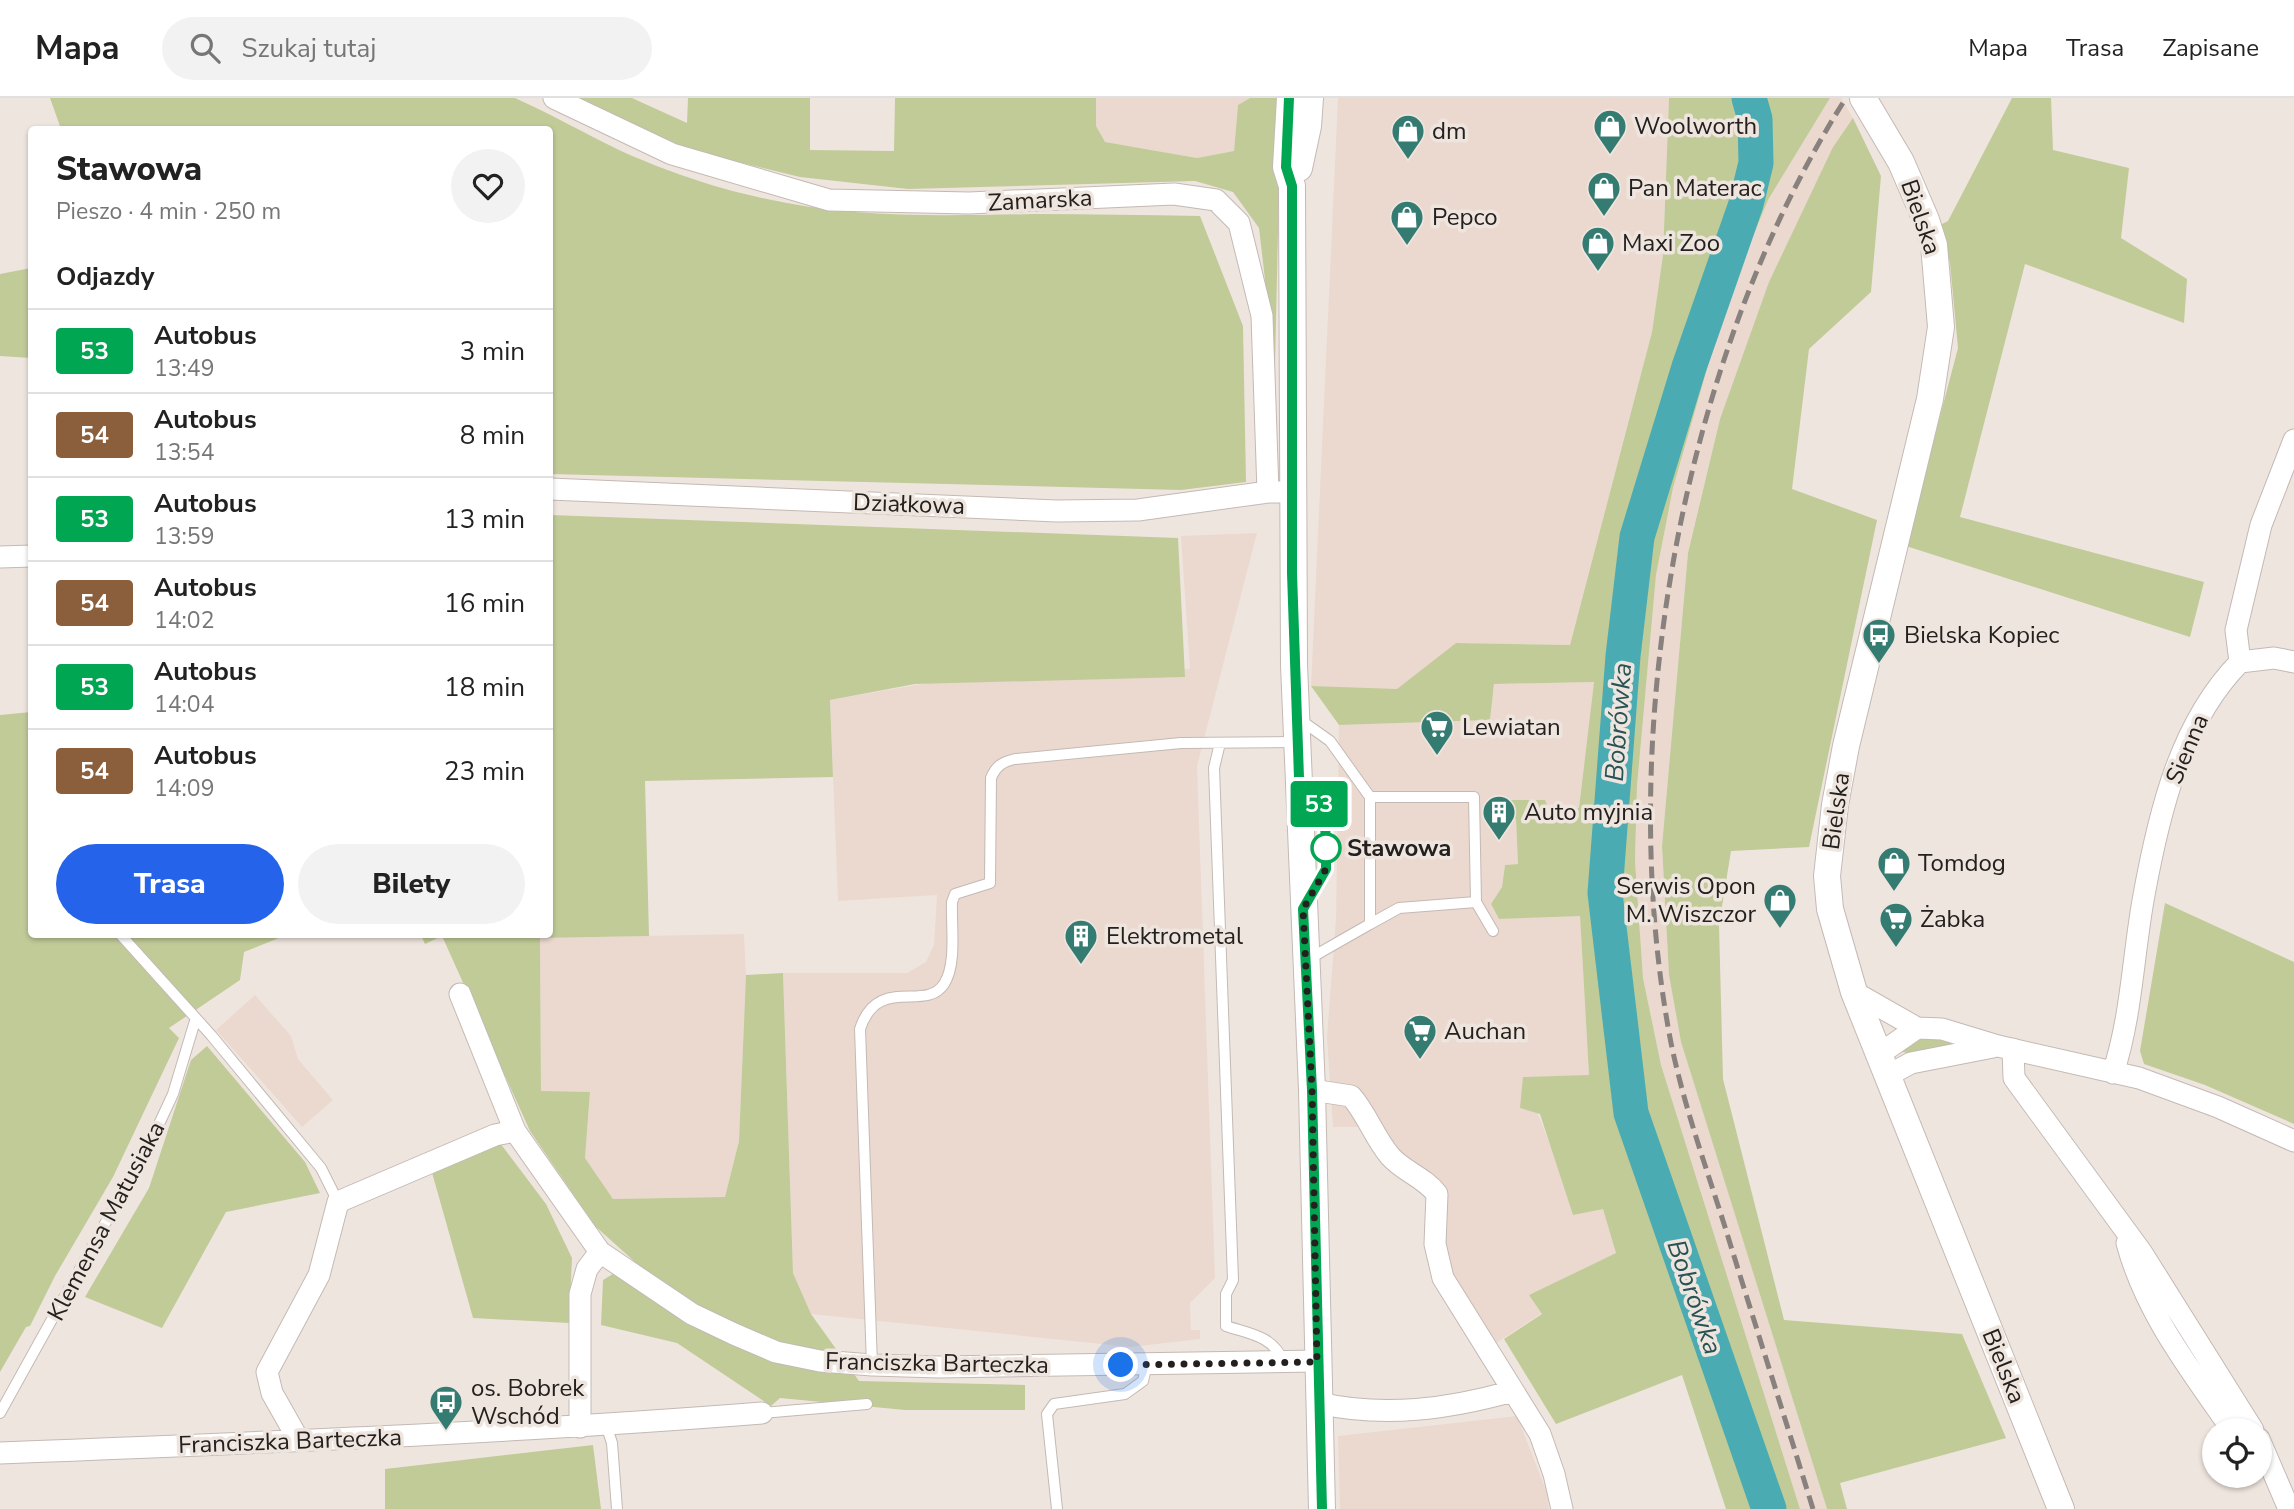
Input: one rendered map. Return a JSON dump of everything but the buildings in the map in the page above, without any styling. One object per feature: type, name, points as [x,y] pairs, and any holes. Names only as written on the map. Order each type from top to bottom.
[{"type":"street","name":"Zamarska","points":[[554,98],[672,154],[829,200],[969,203],[1174,194],[1216,200],[1239,223],[1262,316],[1280,492]]},
{"type":"street","points":[[1290,98],[1286,167],[1292,186],[1280,492],[1297,729],[1304,961],[1312,1090],[1322,1509]]},
{"type":"street","points":[[1292,186],[1299,169],[1308,126],[1310,98]]},
{"type":"street","name":"Bielska","points":[[1866,102],[1901,162],[1934,245],[1941,327],[1930,399],[1846,746],[1835,805],[1827,876],[1830,909],[1854,992],[2061,1509]]},
{"type":"street","points":[[2294,440],[2261,525],[2236,630],[2240,662],[2274,658],[2294,662]]},
{"type":"street","name":"Działkowa","points":[[553,489],[1057,510],[1138,510],[1280,492]]},
{"type":"street","points":[[0,557],[28,556]]},
{"type":"street","name":"Sienna","points":[[2113,1073],[2124,1040],[2144,894],[2166,800],[2196,719],[2223,680],[2240,662]]},
{"type":"street","points":[[1854,992],[1917,1028],[1942,1029],[2006,1048],[2139,1078],[2218,1107],[2294,1141]]},
{"type":"street","points":[[460,995],[515,1131],[600,1252],[587,1269],[580,1294],[580,1427]]},
{"type":"street","points":[[1883,1065],[1917,1028]]},
{"type":"street","points":[[1883,1065],[2006,1048]]},
{"type":"street","points":[[2006,1048],[2014,1078],[2141,1253],[2245,1418]]},
{"type":"street","points":[[1312,1090],[1351,1096],[1363,1110],[1378,1142],[1394,1160],[1426,1180],[1437,1195],[1435,1244],[1443,1278],[1540,1434],[1554,1474],[1562,1509]]},
{"type":"street","points":[[298,1439],[272,1393],[267,1372],[319,1275],[338,1202],[495,1135],[515,1131]]},
{"type":"street","points":[[2124,1231],[2136,1278],[2152,1313],[2224,1418]]},
{"type":"street","name":"Franciszka Barteczka","points":[[600,1252],[692,1314],[776,1352],[820,1361],[939,1367],[1317,1362]]},
{"type":"street","points":[[1319,1404],[1357,1412],[1396,1413],[1513,1391]]},
{"type":"street","name":"Franciszka Barteczka","points":[[0,1453],[298,1439],[410,1437],[762,1413]]},
{"type":"street","points":[[2272,1469],[2288,1505]]},
{"type":"street","points":[[2272,1484],[2288,1505]]},
{"type":"lane","points":[[873,1365],[860,1029],[872,1006],[885,999],[935,993],[945,984],[950,964],[952,902],[955,894],[990,883],[991,779],[995,768],[1003,762],[1015,759],[1220,743],[1297,729],[1330,741],[1370,797],[1370,924]]},
{"type":"lane","points":[[1220,743],[1214,768],[1233,1279],[1226,1294],[1226,1326],[1267,1339],[1278,1348],[1283,1361]]},
{"type":"lane","points":[[1370,797],[1474,797],[1476,902],[1493,931]]},
{"type":"lane","points":[[1304,961],[1399,908],[1476,902]]},
{"type":"lane","points":[[123,938],[195,1021],[211,1035],[321,1168],[338,1202]]},
{"type":"lane","name":"Klemensa Matusiaka","points":[[0,1413],[152,1139],[173,1094],[195,1021]]},
{"type":"lane","name":"Franciszka Barteczka","points":[[1057,1509],[1047,1414],[1054,1404],[1125,1394],[1143,1381],[1147,1364]]},
{"type":"lane","points":[[762,1413],[867,1404]]},
{"type":"lane","points":[[607,1425],[612,1443],[617,1509]]},
{"type":"shaded area","points":[[1096,98],[1250,98],[1238,105],[1234,151],[1197,158],[1104,142],[1096,126]]},
{"type":"shaded area","points":[[1338,98],[1669,98],[1663,255],[1652,332],[1570,645],[1456,643],[1397,690],[1311,686]]},
{"type":"shaded area","points":[[1830,98],[1841,98],[1853,118],[1833,147],[1720,419],[1688,553],[1662,846],[1669,975],[1681,1042],[1827,1509],[1800,1509],[1661,1065],[1643,978],[1635,861],[1637,786],[1656,575],[1673,488],[1727,299],[1768,200]]},
{"type":"shaded area","points":[[1257,533],[1197,766],[1215,1278],[1190,1303],[1191,1330],[1200,1330],[1200,1339],[1131,1347],[811,1314],[793,1273],[783,973],[907,973],[926,962],[934,945],[937,895],[838,901],[830,700],[962,677],[1190,669],[1181,536]]},
{"type":"shaded area","points":[[1594,682],[1579,808],[1516,818],[1518,864],[1505,865],[1502,887],[1491,904],[1499,919],[1580,915],[1589,1076],[1523,1077],[1554,1154],[1603,1208],[1616,1253],[1529,1295],[1542,1313],[1478,1355],[1433,1271],[1427,1195],[1418,1183],[1379,1160],[1359,1127],[1333,1127],[1327,1037],[1336,919],[1339,725],[1490,720],[1494,684]]},
{"type":"shaded area","points":[[744,934],[746,975],[739,1141],[725,1197],[613,1199],[585,1158],[590,1093],[541,1092],[540,938]]},
{"type":"shaded area","points":[[255,995],[291,1036],[298,1059],[333,1100],[302,1127],[216,1030]]},
{"type":"shaded area","points":[[1517,1416],[1547,1493],[1549,1509],[1340,1509],[1338,1436]]},
{"type":"green space","points":[[50,98],[515,98],[649,163],[714,186],[782,202],[889,214],[1200,216],[1243,326],[1246,482],[1181,490],[553,474],[553,126],[60,126]]},
{"type":"green space","points":[[574,98],[632,98],[687,123],[688,98],[810,98],[810,150],[894,151],[895,98],[1096,98],[1096,126],[1105,142],[1197,158],[1234,151],[1238,105],[1250,98],[1281,98],[1275,366],[1259,228],[1233,192],[1195,181],[908,189],[800,177],[692,151]]},
{"type":"green space","points":[[1669,98],[1830,98],[1768,200],[1727,299],[1673,488],[1656,575],[1637,786],[1635,861],[1643,978],[1661,1065],[1800,1509],[1726,1509],[1682,1375],[1556,1424],[1504,1339],[1542,1314],[1529,1295],[1616,1253],[1603,1209],[1573,1215],[1540,1114],[1520,1108],[1523,1077],[1589,1075],[1580,916],[1499,919],[1491,904],[1502,887],[1505,865],[1518,864],[1516,819],[1505,818],[1504,800],[1545,800],[1549,810],[1579,808],[1594,682],[1494,684],[1490,720],[1339,725],[1311,686],[1397,689],[1456,643],[1570,645],[1652,332],[1663,255]]},
{"type":"green space","points":[[2012,98],[2051,98],[2053,150],[2129,168],[2121,238],[2187,279],[2184,323],[2025,264],[1960,517],[2204,582],[2190,637],[1906,546],[1958,348],[1950,263],[1940,225],[1948,221]]},
{"type":"green space","points":[[1853,118],[1881,176],[1871,292],[1809,349],[1792,489],[1877,520],[1809,847],[1731,851],[1719,925],[1723,1079],[1784,1320],[1962,1334],[2006,1438],[1840,1483],[1847,1509],[1827,1509],[1681,1042],[1669,975],[1662,846],[1688,553],[1720,419],[1769,282],[1833,147]]},
{"type":"green space","points":[[28,269],[28,358],[0,356],[0,274]]},
{"type":"green space","points":[[553,515],[1178,538],[1185,677],[915,684],[830,700],[833,777],[645,781],[649,936],[553,938]]},
{"type":"green space","points":[[28,712],[28,938],[279,938],[244,952],[240,980],[169,1028],[179,1038],[113,1177],[55,1276],[30,1326],[26,1327],[0,1372],[0,715]]},
{"type":"green space","points":[[2165,903],[2294,962],[2294,1124],[2205,1085],[2144,1064],[2140,1051]]},
{"type":"green space","points":[[422,938],[438,938],[425,944]]},
{"type":"green space","points":[[443,938],[540,938],[541,1091],[590,1092],[585,1158],[613,1199],[725,1197],[739,1141],[746,975],[783,973],[793,1273],[811,1314],[859,1381],[1025,1385],[1025,1410],[905,1410],[780,1398],[771,1406],[677,1343],[601,1325],[603,1280],[634,1261],[595,1226],[530,1131]]},
{"type":"green space","points":[[1920,1035],[1964,1044],[1913,1054],[1897,1051]]},
{"type":"green space","points":[[207,1046],[305,1162],[320,1193],[226,1212],[162,1328],[85,1297],[149,1188],[191,1060]]},
{"type":"green space","points":[[500,1143],[546,1204],[572,1258],[569,1323],[473,1318],[431,1169]]},
{"type":"green space","points":[[593,1445],[601,1509],[385,1509],[385,1469]]},
{"type":"waterway","name":"Bobrówka","points":[[1749,98],[1755,119],[1756,163],[1746,204],[1689,367],[1637,537],[1623,656],[1605,893],[1631,1113],[1769,1509]]},
{"type":"railway","points":[[1813,1509],[1676,1067],[1655,926],[1651,804],[1657,680],[1674,555],[1702,432],[1740,313],[1788,201],[1846,98]]},
{"type":"bus line","name":"53","points":[[1289,98],[1286,167],[1292,186],[1292,573],[1299,778],[1324,810],[1326,841],[1326,869],[1303,909],[1312,1090],[1313,1247],[1322,1509]]},
{"type":"place","name":"Woolworth","points":[[1610,156]]},
{"type":"place","name":"dm","points":[[1408,161]]},
{"type":"place","name":"Pan Materac","points":[[1604,218]]},
{"type":"place","name":"Pepco","points":[[1407,247]]},
{"type":"place","name":"Maxi Zoo","points":[[1598,273]]},
{"type":"place","name":"Bielska Kopiec","points":[[1879,665]]},
{"type":"place","name":"Lewiatan","points":[[1437,757]]},
{"type":"place","name":"Auto myjnia","points":[[1499,842]]},
{"type":"place","name":"Stawowa","points":[[1326,848]]},
{"type":"place","name":"Tomdog","points":[[1894,893]]},
{"type":"place","name":"Serwis Opon M. Wiszczor","points":[[1780,930]]},
{"type":"place","name":"Żabka","points":[[1896,949]]},
{"type":"place","name":"Elektrometal","points":[[1081,966]]},
{"type":"place","name":"Auchan","points":[[1420,1061]]},
{"type":"place","name":"os. Bobrek Wschód","points":[[446,1432]]},
{"type":"route","points":[[1121,1365],[1317,1362],[1312,1090],[1303,909],[1326,869],[1326,848]]}]
